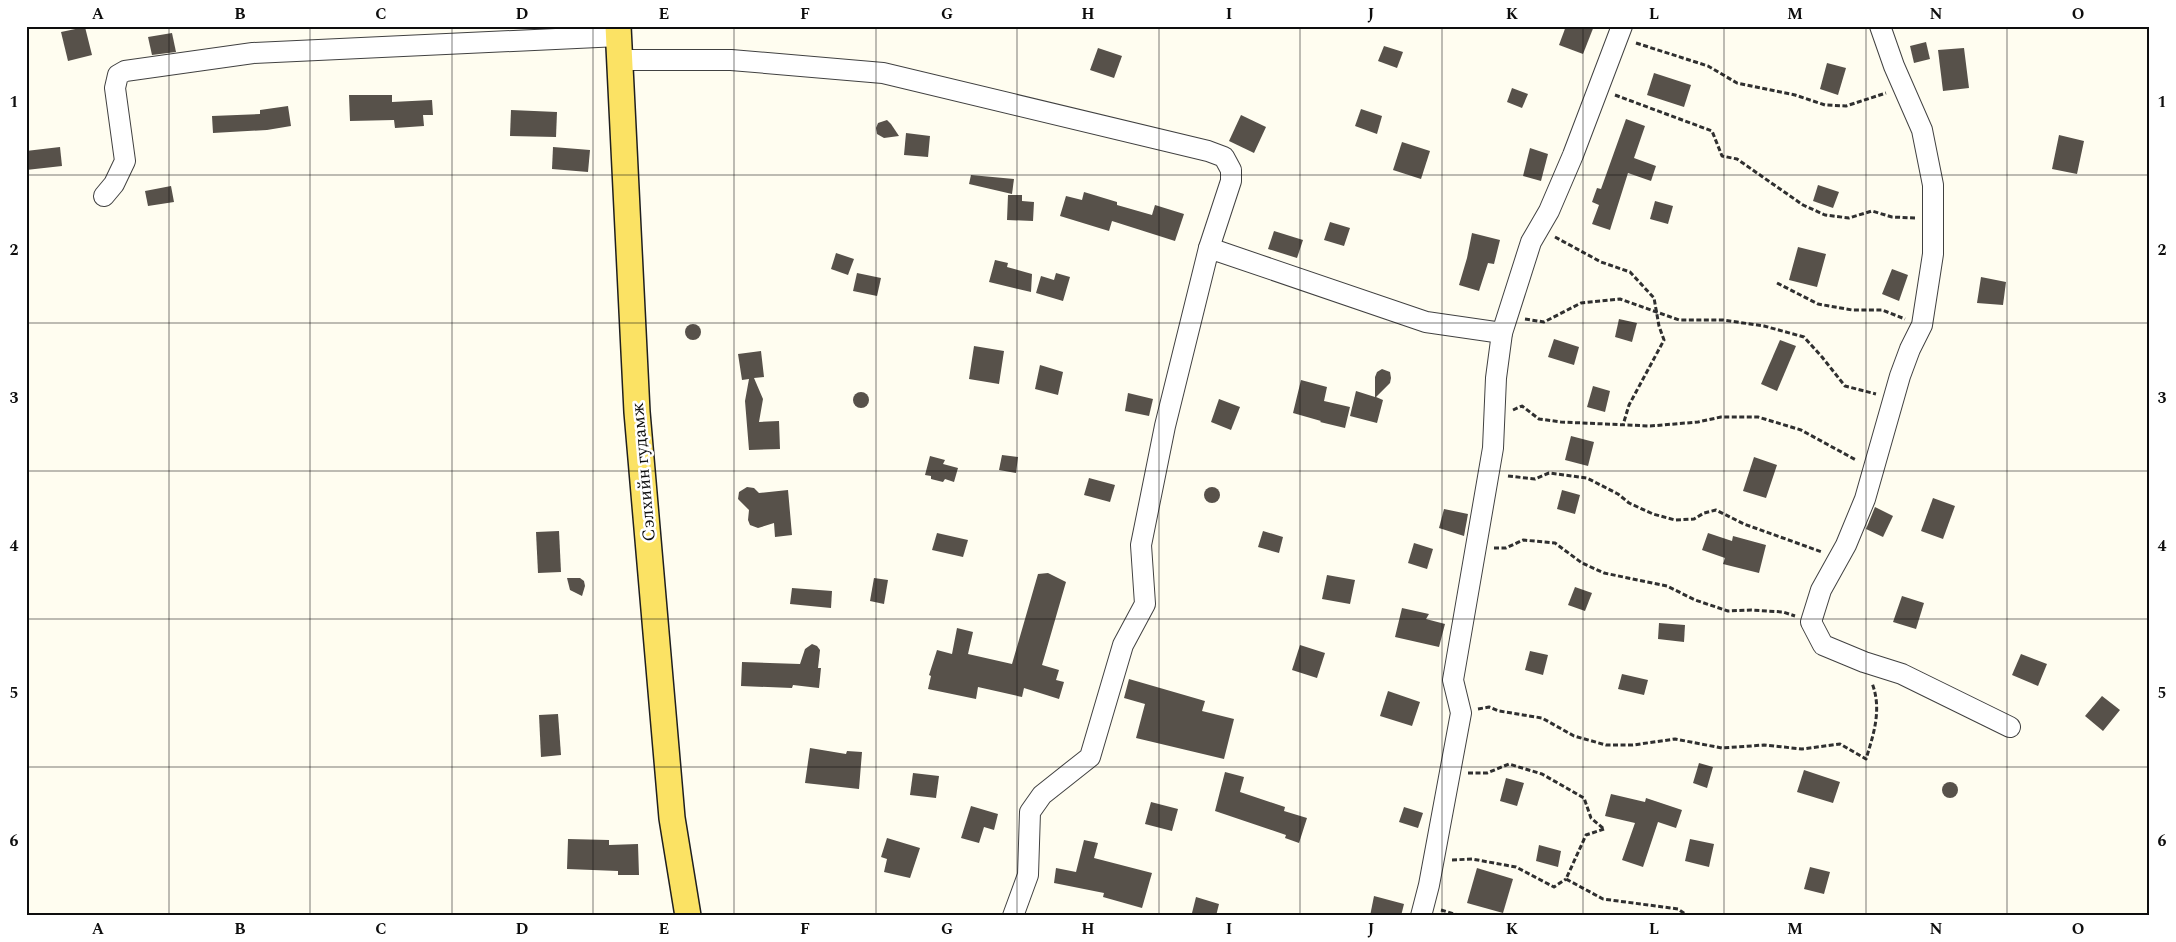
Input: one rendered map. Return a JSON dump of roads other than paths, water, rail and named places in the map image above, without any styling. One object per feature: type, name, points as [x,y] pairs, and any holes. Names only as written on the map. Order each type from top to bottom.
[{"type":"main road","name":"Сэлхийн гудамж","points":[[619,40],[637,412],[672,818],[688,916]]},
{"type":"street","points":[[1880,26],[1922,130],[1933,185],[1933,254],[1922,325],[1910,349],[1894,396],[1866,499],[1839,557],[1821,590],[1810,622],[1823,645],[1864,662],[1902,674],[2010,727]]},
{"type":"street","points":[[1421,916],[1434,860],[1461,713],[1453,680],[1493,448],[1496,378],[1502,333],[1531,242],[1549,211],[1620,33]]},
{"type":"street","points":[[104,196],[114,184],[125,161],[115,88],[118,75],[125,71],[253,53],[619,40],[731,60],[883,73],[1208,151],[1224,157],[1231,170],[1231,181],[1209,248],[1166,426],[1141,545],[1145,604],[1123,645],[1090,757],[1042,795],[1030,812],[1028,875],[1013,916]]},
{"type":"street","points":[[1209,248],[1426,322],[1502,333]]}]
